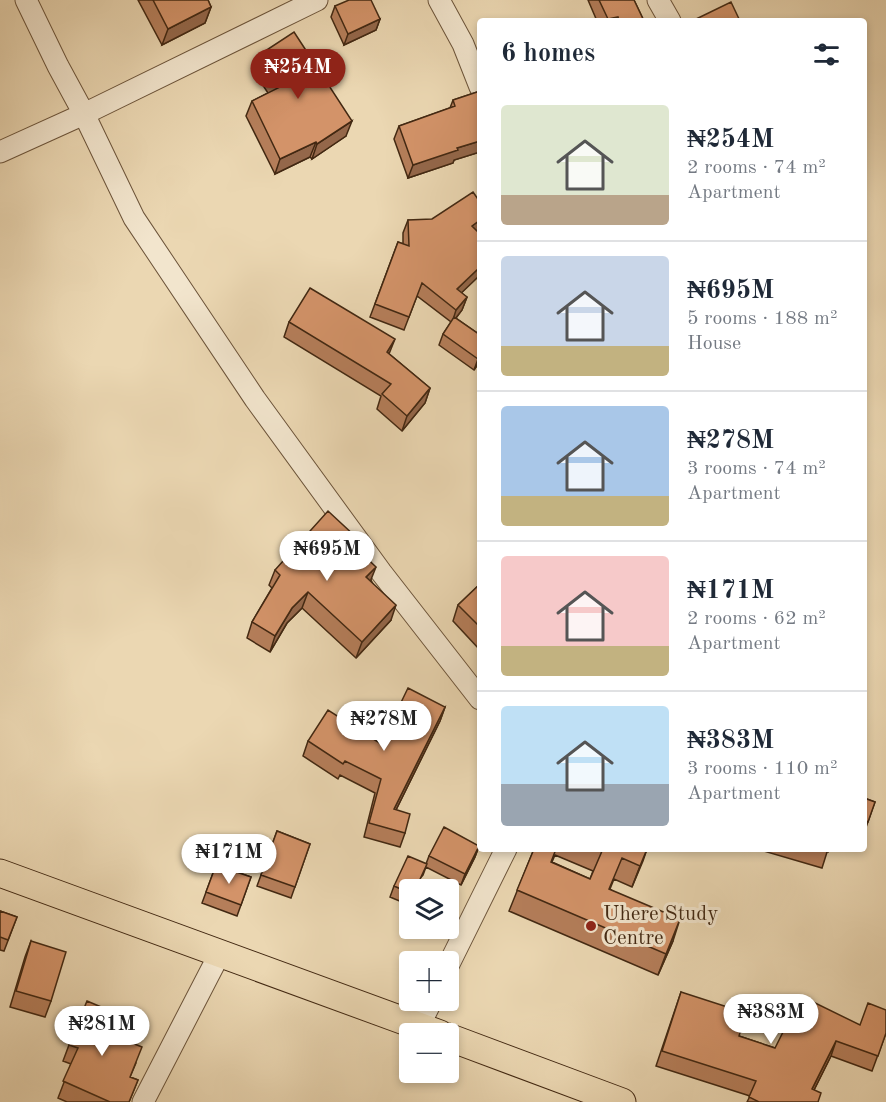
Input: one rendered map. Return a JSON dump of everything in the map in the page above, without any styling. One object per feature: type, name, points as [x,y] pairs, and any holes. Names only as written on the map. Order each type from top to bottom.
[{"type":"main road","points":[[0,873],[410,1023]]},
{"type":"main road","points":[[459,1041],[622,1102]]},
{"type":"street","points":[[26,0],[134,218],[248,390],[381,572],[477,695]]},
{"type":"street","points":[[0,152],[84,114],[317,0]]},
{"type":"street","points":[[439,0],[463,44],[477,79]]},
{"type":"street","points":[[658,0],[668,18]]},
{"type":"street","points":[[455,951],[505,852]]},
{"type":"street","points":[[143,1102],[220,953]]},
{"type":"building","points":[[153,0],[208,0],[211,7],[168,29]]},
{"type":"building","points":[[349,0],[371,0],[380,19],[348,34],[335,6]]},
{"type":"building","points":[[599,0],[634,0],[643,18],[618,17],[608,18]]},
{"type":"building","points":[[731,2],[739,18],[698,18]]},
{"type":"building","points":[[294,32],[352,121],[317,144],[316,142],[280,159],[252,101],[280,87],[259,55]]},
{"type":"building","points":[[477,92],[477,142],[413,165],[399,126],[455,106],[453,100]]},
{"type":"building","points":[[473,192],[477,198],[477,222],[472,226],[477,231],[477,270],[457,289],[467,297],[456,310],[422,283],[409,317],[375,304],[398,242],[409,246],[408,220],[432,219]]},
{"type":"building","points":[[310,288],[395,339],[387,352],[430,388],[407,416],[382,394],[391,384],[289,322]]},
{"type":"building","points":[[454,317],[477,333],[477,358],[443,334]]},
{"type":"building","points":[[328,511],[357,538],[351,543],[376,567],[366,577],[396,605],[362,642],[308,592],[292,608],[275,636],[252,622],[280,575],[275,570]]},
{"type":"building","points":[[477,587],[477,624],[458,605]]},
{"type":"building","points":[[408,688],[445,707],[394,809],[410,814],[405,833],[369,823],[381,779],[345,761],[343,764],[308,741],[328,710],[381,744]]},
{"type":"building","points":[[867,799],[875,802],[867,822]]},
{"type":"building","points":[[444,827],[477,845],[477,850],[465,874],[429,856]]},
{"type":"building","points":[[277,831],[310,844],[295,887],[261,875]]},
{"type":"building","points":[[533,852],[555,852],[551,862],[590,879],[602,852],[646,852],[640,866],[622,858],[609,889],[680,919],[666,954],[517,890]]},
{"type":"building","points":[[408,856],[427,864],[420,879],[399,879],[399,888],[394,886]]},
{"type":"building","points":[[216,865],[251,877],[241,905],[206,892]]},
{"type":"building","points":[[0,911],[17,917],[8,940],[0,937]]},
{"type":"building","points":[[31,941],[66,952],[51,1001],[16,991]]},
{"type":"building","points":[[681,992],[746,1013],[739,1036],[775,1048],[801,996],[860,1025],[868,1003],[886,1010],[886,1033],[878,1056],[836,1041],[812,1089],[821,1093],[818,1102],[759,1102],[749,1097],[756,1081],[662,1051]]},
{"type":"building","points":[[87,1001],[120,1015],[112,1035],[142,1047],[130,1077],[138,1080],[129,1102],[110,1102],[63,1081],[78,1048],[69,1045]]},
{"type":"place","name":"Uhere Study Centre","points":[[591,926]]}]
